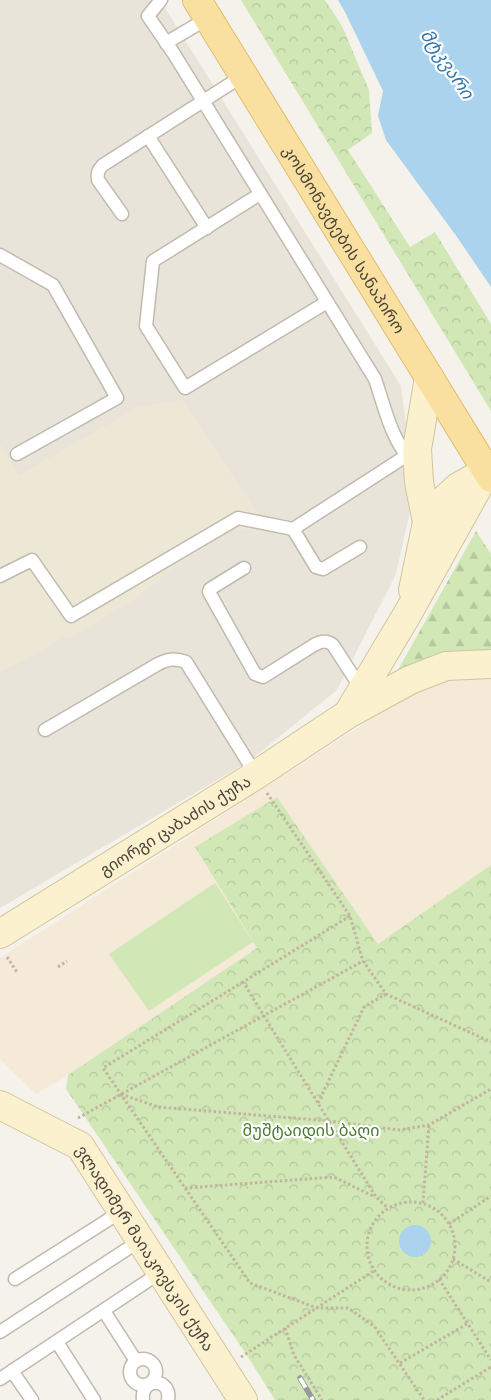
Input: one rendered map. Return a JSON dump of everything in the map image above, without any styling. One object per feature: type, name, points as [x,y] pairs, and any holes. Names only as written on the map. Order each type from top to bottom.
[{"type":"main road","name":"კოსმონავტების სანაპირო","points":[[203,9],[489,475]]},
{"type":"main road","name":"გიორგი ცაბაძის ქუჩა","points":[[408,613],[427,522],[419,482],[412,462],[417,449],[429,376]]},
{"type":"main road","name":"გიორგი ცაბაძის ქუჩა","points":[[427,522],[446,498],[458,487],[489,475]]},
{"type":"main road","name":"გიორგი ცაბაძის ქუჩა","points":[[348,714],[489,475]]},
{"type":"main road","points":[[427,522],[440,512],[447,514],[453,519],[456,529]]},
{"type":"main road","name":"გიორგი ცაბაძის ქუჩა","points":[[4,945],[262,784],[348,714],[410,680],[446,666],[491,664]]},
{"type":"main road","name":"ვლადიმერ მაიაკოვსკის ქუჩა","points":[[0,1105],[80,1146],[244,1400]]},
{"type":"lane","points":[[0,576],[32,560],[71,616],[238,518],[293,529],[412,462],[395,437],[376,379],[203,100],[148,16],[161,0]]},
{"type":"lane","points":[[166,43],[203,9]]},
{"type":"lane","points":[[122,214],[98,180],[98,170],[244,75]]},
{"type":"lane","points":[[148,136],[207,228]]},
{"type":"lane","points":[[260,194],[153,261],[146,326],[185,388],[327,302]]},
{"type":"lane","points":[[0,255],[53,285],[117,398],[17,454]]},
{"type":"lane","points":[[293,529],[316,567],[320,569],[360,547]]},
{"type":"lane","points":[[244,568],[209,591],[255,674],[263,677],[314,645],[321,642],[329,642],[333,645],[362,690]]},
{"type":"lane","points":[[45,730],[167,660],[177,658],[186,662],[262,784]]},
{"type":"lane","points":[[15,1279],[122,1210]]},
{"type":"lane","points":[[0,1332],[141,1240]]},
{"type":"lane","points":[[0,1379],[161,1272]]},
{"type":"lane","points":[[104,1311],[136,1361],[129,1370],[132,1382],[137,1385],[160,1383],[169,1392],[168,1400]]},
{"type":"lane","points":[[56,1342],[94,1400]]},
{"type":"lane","points":[[12,1371],[32,1400]]},
{"type":"lane","points":[[143,1400],[142,1394],[149,1384]]},
{"type":"path","points":[[262,784],[350,916],[364,961],[386,994],[491,1042]]},
{"type":"path","points":[[350,916],[103,1068],[250,1283],[317,1308],[348,1308],[354,1312],[374,1326],[424,1400]]},
{"type":"path","points":[[4,945],[17,972]]},
{"type":"path","points":[[58,967],[67,961]]},
{"type":"path","points":[[78,1118],[364,961]]},
{"type":"path","points":[[244,982],[376,1197],[388,1208]]},
{"type":"path","points":[[318,1103],[364,1007],[386,994]]},
{"type":"path","points":[[121,1094],[158,1107],[399,1130],[429,1125],[491,1089]]},
{"type":"path","points":[[423,1203],[429,1125]]},
{"type":"path","points":[[185,1188],[334,1177],[376,1197]]},
{"type":"path","points":[[449,1224],[491,1196]]},
{"type":"path","points":[[399,1203],[423,1203],[435,1209],[445,1218],[452,1229],[455,1242],[453,1259],[439,1279],[428,1286],[404,1289],[383,1279],[375,1270],[369,1258],[367,1244],[370,1230],[377,1218],[388,1208],[399,1203]]},
{"type":"path","points":[[453,1259],[491,1282]]},
{"type":"path","points":[[236,1359],[375,1270]]},
{"type":"path","points":[[439,1279],[491,1360]]},
{"type":"path","points":[[400,1363],[468,1324]]},
{"type":"path","points":[[285,1328],[294,1355],[322,1400]]},
{"type":"path","points":[[437,1400],[491,1367]]},
{"type":"shaded area","points":[[0,0],[160,0],[401,386],[412,471],[411,507],[396,574],[337,690],[249,761],[0,908]]},
{"type":"shaded area","points":[[182,400],[257,513],[256,532],[237,527],[177,564],[135,599],[96,623],[66,640],[64,637],[0,672],[0,444],[19,475],[138,407]]},
{"type":"shaded area","points":[[491,671],[491,865],[378,944],[277,797],[195,847],[257,948],[68,1075],[36,1094],[0,1059],[0,958],[429,682]]},
{"type":"green space","points":[[241,0],[325,0],[342,26],[369,90],[372,133],[348,150],[410,247],[435,232],[491,324],[491,411]]},
{"type":"green space","points":[[476,531],[491,554],[491,654],[395,675]]},
{"type":"green space","name":"მუშტაიდის ბაღი","points":[[277,797],[378,944],[491,865],[491,1400],[275,1400],[246,1354],[66,1089],[68,1075],[257,948],[195,847]]},
{"type":"green space","points":[[215,883],[253,942],[149,1011],[109,954]]},
{"type":"water","name":"მტკვარი","points":[[338,0],[491,0],[491,287],[386,140],[378,116],[383,91]]},
{"type":"water","points":[[415,1225],[427,1229],[431,1241],[427,1253],[415,1257],[403,1253],[399,1241],[403,1229]]},
{"type":"railway","points":[[300,1378],[313,1400]]}]
